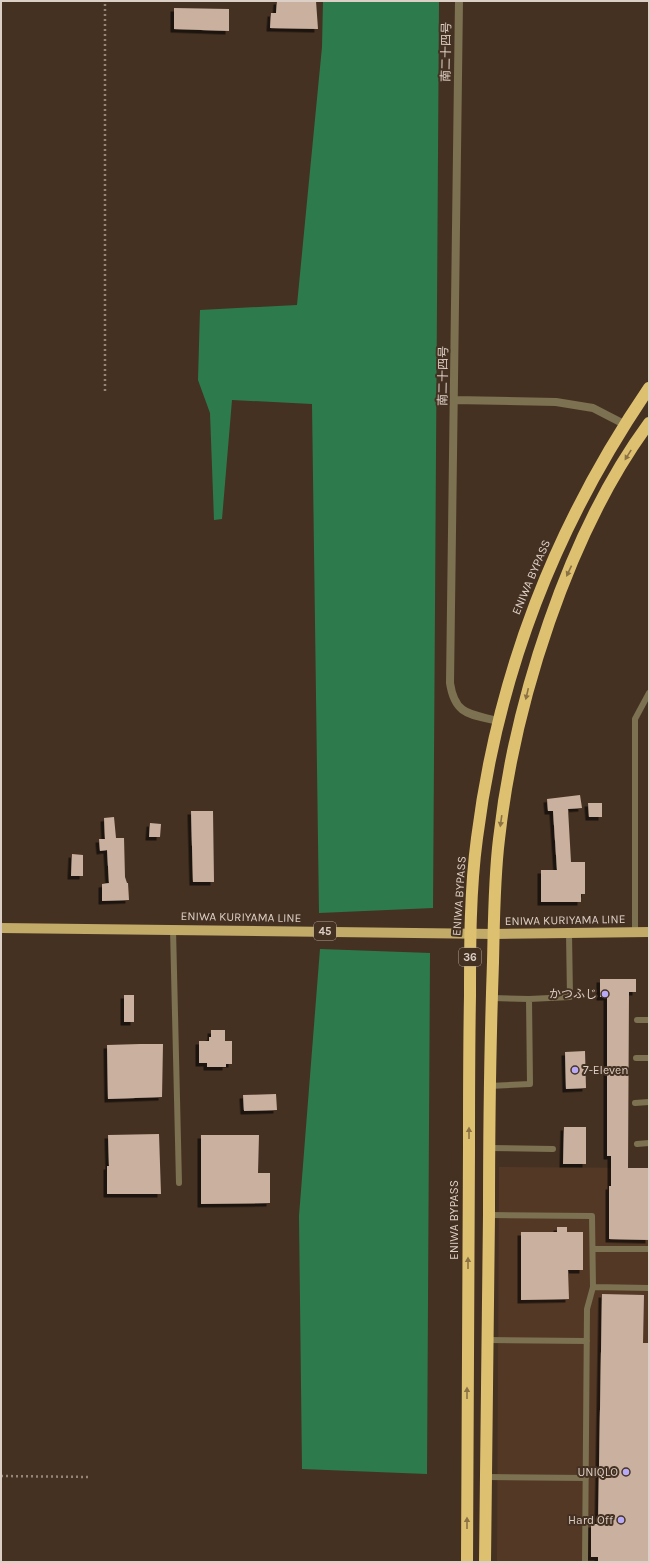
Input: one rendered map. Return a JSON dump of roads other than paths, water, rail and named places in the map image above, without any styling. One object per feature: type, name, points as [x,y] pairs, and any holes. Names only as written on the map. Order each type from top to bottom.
[{"type":"highway","name":"ENIWA BYPASS","points":[[466,1562],[470,933],[477,839],[498,721],[506,688],[533,606],[573,514],[624,424],[649,388]]},
{"type":"highway","name":"36","points":[[485,1562],[489,1086],[498,840],[505,797],[528,688],[566,576],[614,477],[649,423]]},
{"type":"main road","name":"ENIWA KURIYAMA LINE","points":[[1,928],[494,934],[649,932]]},
{"type":"street","name":"南二十四号","points":[[459,1],[450,683],[456,703],[463,712],[498,721]]},
{"type":"street","points":[[454,400],[556,402],[593,408],[624,424]]},
{"type":"lane","points":[[635,932],[635,720],[649,693]]},
{"type":"lane","points":[[173,930],[179,1183]]},
{"type":"lane","points":[[492,998],[529,999],[570,997],[570,933]]},
{"type":"lane","points":[[489,1086],[530,1084],[529,999]]},
{"type":"lane","points":[[637,1020],[649,1020]]},
{"type":"lane","points":[[636,1058],[649,1058]]},
{"type":"lane","points":[[635,1102],[649,1102]]},
{"type":"lane","points":[[637,1144],[649,1143]]},
{"type":"lane","points":[[489,1148],[552,1149]]},
{"type":"lane","points":[[489,1215],[592,1216],[593,1287],[588,1309],[587,1342],[585,1562]]},
{"type":"lane","points":[[593,1250],[649,1249]]},
{"type":"lane","points":[[593,1287],[649,1288]]},
{"type":"lane","points":[[488,1340],[587,1342]]},
{"type":"lane","points":[[486,1476],[586,1478]]},
{"type":"place","name":"かつふじ","points":[[605,994]]},
{"type":"place","name":"7-Eleven","points":[[575,1070]]},
{"type":"place","name":"UNIQLO","points":[[626,1472]]},
{"type":"place","name":"Hard Off","points":[[621,1520]]}]
